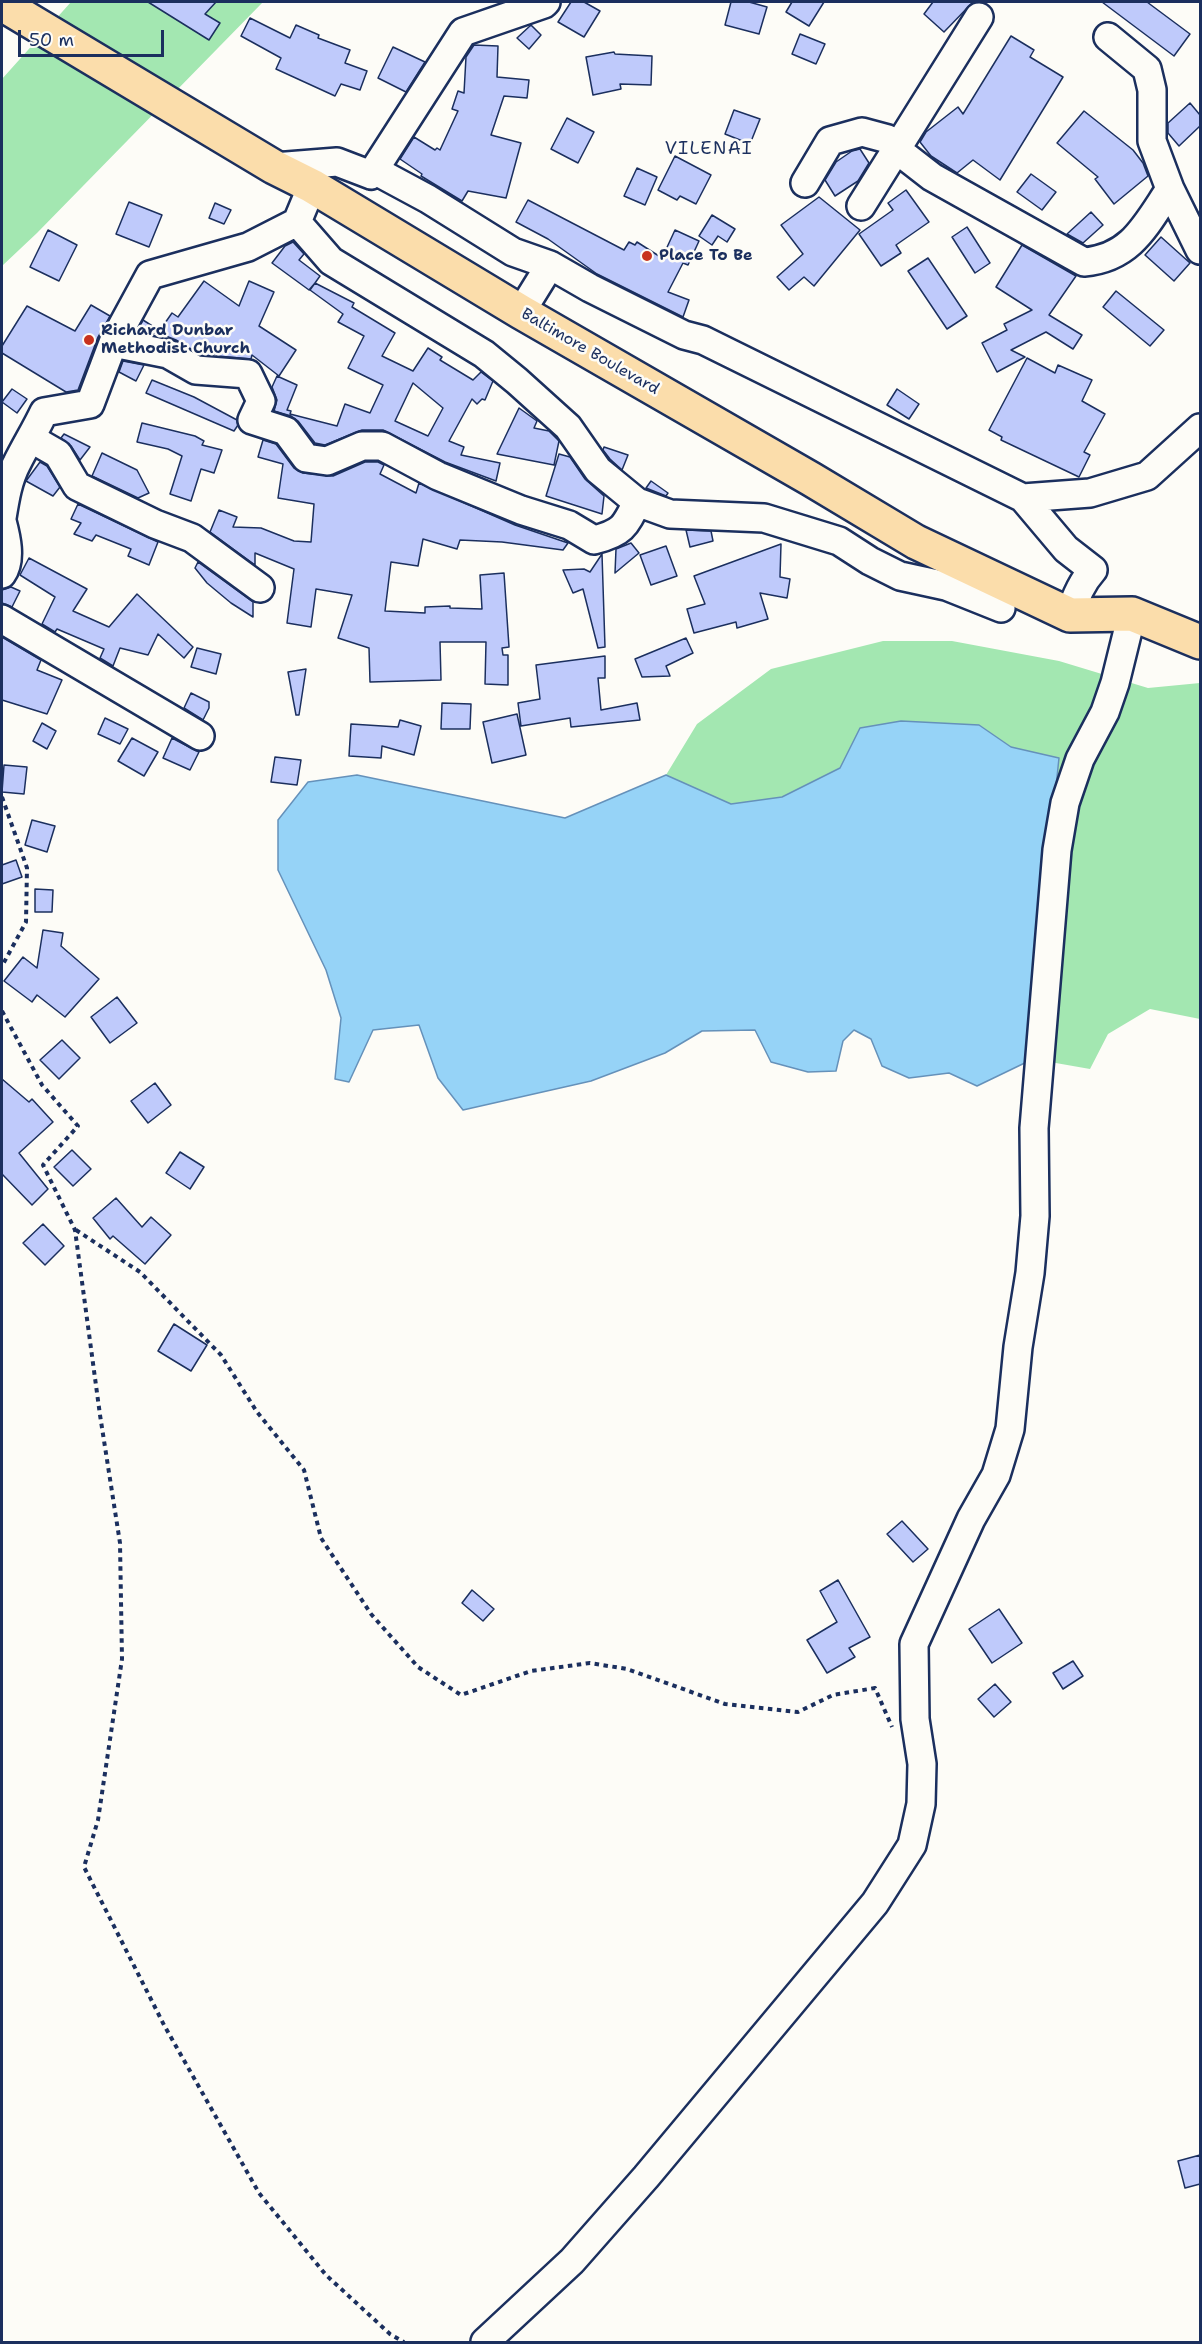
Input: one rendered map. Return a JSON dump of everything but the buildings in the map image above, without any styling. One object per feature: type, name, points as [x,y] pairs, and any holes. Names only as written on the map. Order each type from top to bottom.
[{"type":"highway","name":"Baltimore Boulevard","points":[[2,4],[274,167],[312,186],[521,312],[916,542],[1070,615],[1131,614],[1200,642]]},
{"type":"street","points":[[371,175],[463,32],[546,2]]},
{"type":"street","points":[[861,206],[979,16]]},
{"type":"street","points":[[1108,37],[1147,69],[1152,90],[1152,141],[1170,189],[1200,250]]},
{"type":"street","points":[[805,183],[830,141],[862,132],[888,139],[896,149],[932,177],[1084,262],[1102,260],[1136,240],[1170,189]]},
{"type":"street","points":[[274,167],[337,162],[371,175]]},
{"type":"street","points":[[371,175],[376,171],[428,199],[513,252],[550,264],[590,288],[684,335],[703,340],[1023,498],[1066,549],[1093,570],[1085,579],[1070,615]]},
{"type":"street","points":[[2,574],[5,570],[7,540],[2,520],[6,491],[17,463],[32,439],[44,412],[90,404],[114,343],[150,274],[248,247],[297,222],[312,186]]},
{"type":"street","points":[[297,222],[331,261],[484,354],[517,381],[568,427],[598,470],[637,502],[670,513],[764,518],[839,541],[870,561],[900,576],[946,586],[1001,608]]},
{"type":"street","points":[[521,312],[550,264]]},
{"type":"street","points":[[114,343],[168,354],[196,370],[248,374],[261,401],[252,420],[286,431],[306,458],[327,461],[362,446],[382,446],[438,476],[521,510],[569,525],[594,540],[616,534],[629,518],[637,502]]},
{"type":"street","points":[[1023,498],[1090,493],[1147,476],[1200,428]]},
{"type":"street","points":[[32,439],[58,454],[77,486],[155,524],[192,538],[260,588]]},
{"type":"street","points":[[485,2343],[572,2260],[646,2177],[875,1903],[912,1845],[921,1804],[922,1764],[915,1719],[914,1644],[971,1518],[996,1475],[1010,1429],[1035,1216],[1034,1128],[1057,850],[1065,803],[1080,759],[1105,712],[1115,683],[1131,614]]},
{"type":"street","points":[[2,619],[200,736]]},
{"type":"path","points":[[2,797],[27,868],[26,922],[2,966]]},
{"type":"path","points":[[2,1011],[42,1085],[78,1126],[43,1165],[75,1230],[120,1544],[122,1647],[98,1820],[84,1867],[164,2025],[259,2193],[326,2275],[390,2334],[404,2343]]},
{"type":"path","points":[[75,1230],[140,1272],[221,1354],[257,1412],[304,1470],[321,1538],[371,1614],[418,1666],[461,1695],[531,1671],[590,1663],[627,1669],[725,1704],[798,1712],[833,1695],[875,1688],[895,1733]]},
{"type":"green space","points":[[71,2],[263,2],[2,266],[2,79]]},
{"type":"green space","points":[[883,641],[952,641],[1059,661],[1148,688],[1200,683],[1200,1019],[1150,1009],[1108,1034],[1090,1069],[1033,1059],[1045,890],[1058,758],[1011,747],[979,725],[860,728],[840,768],[782,797],[731,804],[666,775],[697,724],[771,669]]},
{"type":"water","points":[[901,721],[979,725],[1011,747],[1059,758],[1045,890],[1033,1059],[977,1086],[949,1073],[909,1078],[882,1066],[871,1039],[854,1030],[843,1041],[836,1071],[808,1072],[771,1062],[755,1030],[702,1031],[665,1053],[591,1081],[463,1110],[438,1078],[419,1025],[373,1030],[349,1082],[335,1079],[341,1018],[326,970],[278,870],[278,820],[308,782],[357,775],[565,818],[666,775],[731,804],[782,797],[840,768],[860,728]]},
{"type":"place","name":"Place To Be","points":[[647,256]]},
{"type":"place","name":"Richard Dunbar Methodist Church","points":[[89,340]]},
{"type":"district","name":"VILENAI","points":[[709,149]]}]
